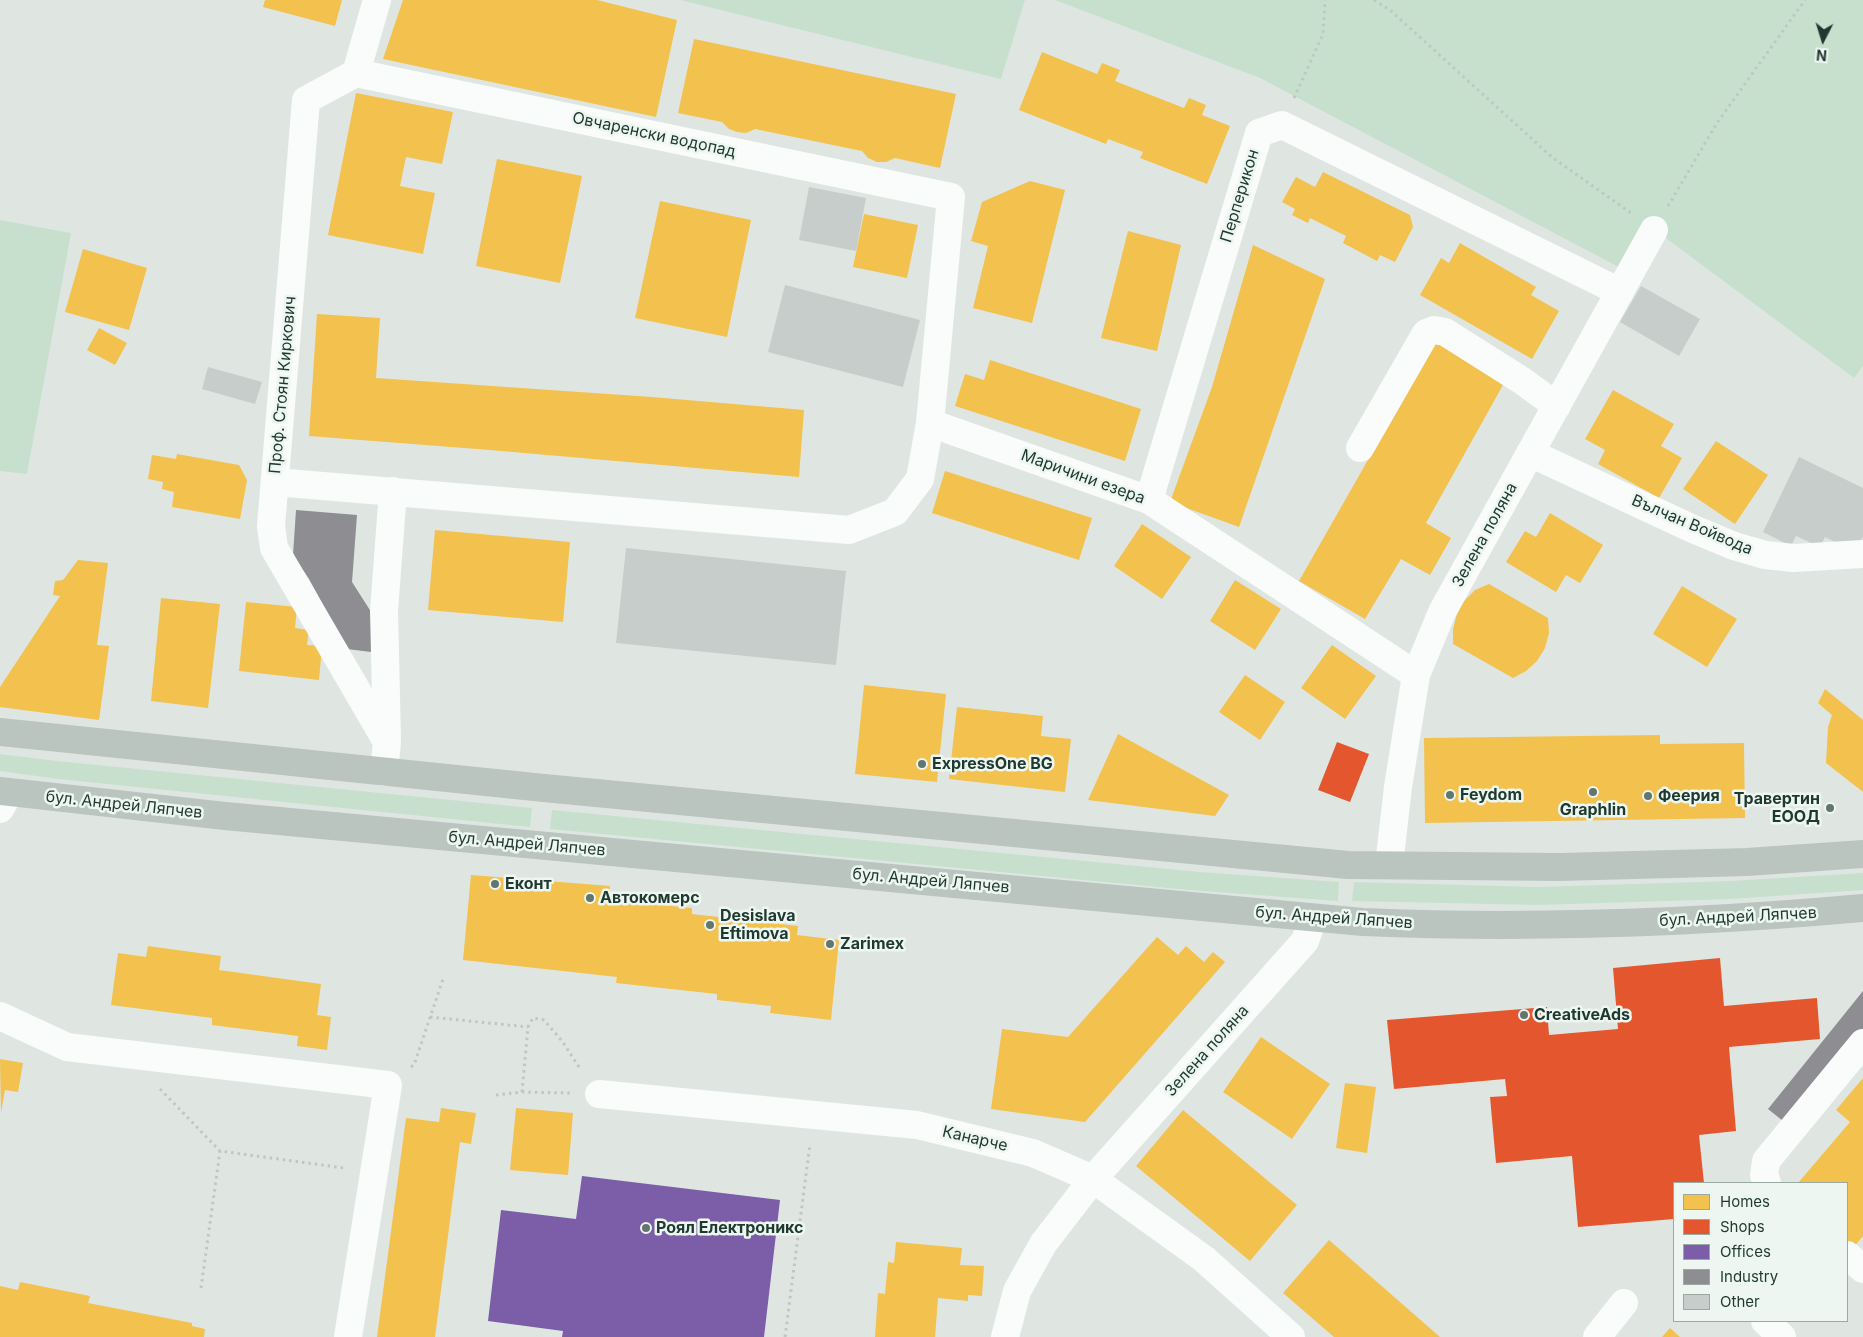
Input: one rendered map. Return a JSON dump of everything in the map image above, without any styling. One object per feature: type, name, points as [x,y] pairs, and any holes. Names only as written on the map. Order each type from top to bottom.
[{"type":"main road","points":[[0,732],[384,772],[1338,864],[1389,866],[1589,866],[1747,862],[1863,854]]},
{"type":"main road","name":"бул. Андрей Ляпчев","points":[[3,797],[1363,922],[1567,924],[1684,921],[1863,908]]},
{"type":"street","points":[[356,73],[377,0]]},
{"type":"street","name":"Овчаренски водопад","points":[[356,73],[951,197],[930,423]]},
{"type":"street","name":"Проф. Стоян Киркович","points":[[356,73],[306,100],[271,526],[274,548],[387,742]]},
{"type":"street","points":[[1282,124],[1620,292]]},
{"type":"street","name":"Перперикон","points":[[1149,500],[1259,134],[1282,124]]},
{"type":"street","name":"Зелена поляна","points":[[1389,866],[1398,787],[1416,675],[1442,612],[1654,230]]},
{"type":"street","points":[[1360,448],[1426,333],[1434,330],[1445,332],[1504,369],[1556,406]]},
{"type":"street","points":[[274,482],[849,530],[895,512],[920,479],[930,423]]},
{"type":"street","name":"Маричини езера","points":[[930,423],[1149,500],[1416,675]]},
{"type":"street","name":"Вълчан Войвода","points":[[1530,453],[1684,525],[1734,546],[1765,555],[1794,558],[1863,554]]},
{"type":"street","points":[[384,772],[387,742],[384,610],[393,491]]},
{"type":"street","name":"Зелена поляна","points":[[1005,1337],[1017,1291],[1043,1244],[1093,1180],[1305,941],[1314,918]]},
{"type":"street","points":[[0,1016],[67,1047],[388,1085],[348,1337]]},
{"type":"street","points":[[1766,1182],[1764,1175],[1766,1161],[1863,1043]]},
{"type":"street","name":"Канарче","points":[[599,1094],[917,1125],[1033,1153],[1093,1180],[1204,1259],[1291,1337]]},
{"type":"street","points":[[1848,1256],[1863,1269]]},
{"type":"street","points":[[1597,1337],[1624,1304]]},
{"type":"street","points":[[1766,1322],[1782,1337]]},
{"type":"path","points":[[1282,124],[1324,34],[1325,0]]},
{"type":"path","points":[[1374,0],[1390,10],[1553,158],[1654,230],[1717,123],[1805,0]]},
{"type":"path","points":[[388,1085],[414,1065],[443,979]]},
{"type":"path","points":[[430,1017],[528,1027]]},
{"type":"path","points":[[522,1092],[528,1027],[533,1018],[544,1020],[562,1041],[599,1094]]},
{"type":"path","points":[[127,1054],[220,1151],[374,1173]]},
{"type":"path","points":[[496,1095],[522,1092],[599,1094]]},
{"type":"path","points":[[201,1288],[220,1151]]},
{"type":"path","points":[[785,1337],[808,1165]]},
{"type":"green space","points":[[680,0],[1025,0],[1001,79]]},
{"type":"green space","points":[[1055,0],[1863,0],[1863,366],[1854,378],[1655,230],[1630,273],[1260,78]]},
{"type":"green space","points":[[0,220],[71,233],[27,474],[0,471]]},
{"type":"green space","points":[[0,754],[532,808],[530,827],[58,779],[0,771]]},
{"type":"green space","points":[[552,810],[1200,872],[1339,882],[1338,901],[1189,890],[550,829]]},
{"type":"green space","points":[[1863,873],[1863,890],[1731,899],[1537,905],[1352,901],[1354,882],[1537,887],[1730,881]]},
{"type":"building: Homes","points":[[265,0],[342,0],[335,26],[263,7]]},
{"type":"building: Homes","points":[[403,0],[597,0],[677,20],[656,117],[383,59]]},
{"type":"building: Homes","points":[[694,39],[956,94],[940,168],[895,158],[886,162],[877,162],[868,158],[862,151],[755,129],[746,133],[737,132],[729,129],[722,122],[678,113]]},
{"type":"building: Homes","points":[[1042,52],[1097,74],[1102,63],[1120,70],[1115,81],[1184,108],[1189,98],[1206,105],[1202,115],[1230,126],[1207,184],[1140,158],[1143,152],[1108,139],[1106,144],[1019,110]]},
{"type":"building: Homes","points":[[356,93],[453,112],[442,164],[406,157],[400,186],[435,193],[423,254],[328,235]]},
{"type":"building: Homes","points":[[497,159],[582,176],[560,283],[476,266]]},
{"type":"building: Homes","points":[[1323,172],[1410,215],[1413,227],[1395,262],[1380,255],[1377,261],[1343,243],[1346,236],[1310,218],[1308,223],[1292,215],[1295,209],[1282,202],[1296,177],[1315,187]]},
{"type":"building: Homes","points":[[1030,181],[1065,190],[1032,323],[973,308],[988,246],[971,241],[982,202]]},
{"type":"building: Homes","points":[[660,201],[751,220],[727,337],[635,318]]},
{"type":"building: Homes","points":[[864,214],[918,225],[907,278],[853,267]]},
{"type":"building: Homes","points":[[1128,231],[1181,245],[1157,351],[1101,338]]},
{"type":"building: Homes","points":[[1460,243],[1536,287],[1531,295],[1559,311],[1532,359],[1420,295],[1441,258],[1449,263]]},
{"type":"building: Homes","points":[[1253,245],[1325,279],[1239,527],[1170,502],[1212,387]]},
{"type":"building: Homes","points":[[83,249],[147,268],[129,330],[65,312]]},
{"type":"building: Homes","points":[[317,314],[380,318],[376,378],[652,397],[804,410],[799,477],[309,436]]},
{"type":"building: Homes","points":[[99,328],[127,343],[115,365],[87,350]]},
{"type":"building: Homes","points":[[1438,337],[1508,376],[1426,523],[1451,538],[1430,575],[1401,559],[1365,619],[1299,581]]},
{"type":"building: Homes","points":[[990,360],[1141,409],[1125,461],[955,406],[965,374],[984,380]]},
{"type":"building: Homes","points":[[1613,390],[1674,424],[1661,446],[1682,458],[1659,498],[1598,464],[1605,450],[1585,439]]},
{"type":"building: Homes","points":[[1716,441],[1768,475],[1735,524],[1683,489]]},
{"type":"building: Homes","points":[[177,454],[239,465],[247,480],[240,519],[172,507],[174,492],[162,489],[163,482],[148,479],[152,455],[176,459]]},
{"type":"building: Homes","points":[[945,471],[1092,518],[1079,560],[932,513]]},
{"type":"building: Homes","points":[[1550,513],[1603,545],[1580,583],[1566,575],[1556,592],[1506,562],[1525,531],[1536,537]]},
{"type":"building: Homes","points":[[1142,524],[1191,557],[1162,599],[1114,566]]},
{"type":"building: Homes","points":[[435,530],[570,542],[563,622],[428,610]]},
{"type":"building: Homes","points":[[78,560],[108,563],[97,645],[109,646],[99,720],[0,707],[0,687],[60,596],[53,595],[55,581],[63,580]]},
{"type":"building: Homes","points":[[1235,580],[1281,609],[1255,650],[1210,621]]},
{"type":"building: Homes","points":[[1489,584],[1548,618],[1549,633],[1545,648],[1537,661],[1526,671],[1513,678],[1453,644],[1453,629],[1457,614],[1464,601],[1475,590]]},
{"type":"building: Homes","points":[[1682,586],[1737,619],[1707,667],[1653,634]]},
{"type":"building: Homes","points":[[161,598],[220,604],[208,708],[151,701]]},
{"type":"building: Homes","points":[[246,602],[297,607],[295,628],[309,630],[307,645],[322,646],[319,680],[239,671]]},
{"type":"building: Homes","points":[[1332,645],[1376,676],[1345,719],[1301,688]]},
{"type":"building: Homes","points":[[1245,675],[1285,702],[1260,740],[1219,712]]},
{"type":"building: Homes","points":[[864,685],[946,694],[937,782],[855,774]]},
{"type":"building: Homes","points":[[1825,689],[1863,720],[1863,792],[1826,763],[1828,727],[1832,715],[1818,703]]},
{"type":"building: Homes","points":[[957,707],[1043,716],[1041,736],[1071,739],[1065,792],[949,779]]},
{"type":"building: Homes","points":[[1118,734],[1229,795],[1215,816],[1088,800]]},
{"type":"building: Homes","points":[[1660,735],[1660,744],[1744,743],[1745,818],[1425,823],[1424,738]]},
{"type":"building: Homes","points":[[471,875],[610,886],[609,900],[692,908],[692,914],[798,926],[797,935],[839,940],[831,1020],[770,1013],[771,1006],[717,1000],[717,994],[616,983],[617,977],[463,960]]},
{"type":"building: Homes","points":[[1157,937],[1178,955],[1186,946],[1204,962],[1213,952],[1225,962],[1085,1122],[991,1109],[1002,1029],[1068,1037]]},
{"type":"building: Homes","points":[[148,946],[221,956],[219,970],[321,984],[317,1015],[331,1017],[327,1050],[297,1046],[298,1036],[212,1025],[212,1018],[111,1005],[118,953],[146,957]]},
{"type":"building: Homes","points":[[1261,1037],[1330,1084],[1292,1139],[1223,1092]]},
{"type":"building: Homes","points":[[0,1059],[23,1063],[18,1092],[5,1090],[1,1113]]},
{"type":"building: Homes","points":[[1863,1078],[1863,1236],[1853,1248],[1848,1243],[1848,1182],[1799,1182],[1850,1122],[1836,1110]]},
{"type":"building: Homes","points":[[1345,1083],[1376,1087],[1367,1153],[1336,1148]]},
{"type":"building: Homes","points":[[441,1108],[476,1113],[471,1144],[460,1142],[435,1337],[377,1337],[406,1118],[439,1122]]},
{"type":"building: Homes","points":[[516,1108],[573,1113],[568,1175],[510,1170]]},
{"type":"building: Homes","points":[[1183,1110],[1297,1205],[1250,1261],[1136,1166]]},
{"type":"building: Homes","points":[[1329,1240],[1440,1337],[1334,1337],[1283,1293]]},
{"type":"building: Homes","points":[[896,1242],[962,1248],[960,1265],[984,1266],[982,1296],[968,1295],[968,1301],[938,1298],[935,1337],[875,1337],[878,1293],[885,1294],[888,1262],[894,1263]]},
{"type":"building: Homes","points":[[20,1282],[90,1296],[88,1303],[192,1323],[192,1326],[205,1329],[204,1337],[0,1337],[0,1286],[18,1290]]},
{"type":"building: Homes","points":[[1670,1328],[1680,1337],[1662,1337]]},
{"type":"building: Shops","points":[[1337,742],[1369,754],[1350,802],[1318,790]]},
{"type":"building: Shops","points":[[1720,958],[1724,1006],[1817,998],[1820,1039],[1729,1047],[1736,1131],[1699,1135],[1704,1182],[1673,1182],[1673,1219],[1578,1227],[1572,1156],[1496,1163],[1490,1097],[1507,1096],[1505,1079],[1394,1089],[1387,1020],[1547,1007],[1549,1035],[1618,1029],[1613,968]]},
{"type":"building: Offices","points":[[582,1176],[780,1200],[764,1337],[562,1337],[563,1331],[488,1321],[501,1210],[576,1219]]},
{"type":"building: Industry","points":[[296,510],[357,515],[352,582],[375,618],[371,652],[347,649],[309,579],[293,555]]},
{"type":"building: Industry","points":[[1863,991],[1863,1032],[1788,1125],[1768,1109]]},
{"type":"building: Other","points":[[809,187],[866,198],[856,251],[799,240]]},
{"type":"building: Other","points":[[785,285],[920,320],[903,387],[768,352]]},
{"type":"building: Other","points":[[1641,286],[1700,319],[1679,356],[1620,322]]},
{"type":"building: Other","points":[[208,367],[262,382],[255,404],[202,389]]},
{"type":"building: Other","points":[[1799,457],[1863,488],[1863,536],[1855,552],[1825,537],[1820,547],[1796,536],[1791,546],[1763,532]]},
{"type":"building: Other","points":[[626,548],[846,571],[836,665],[616,643]]},
{"type":"place","name":"ExpressOne BG","points":[[922,764]]},
{"type":"place","name":"Graphlin","points":[[1593,792]]},
{"type":"place","name":"Feydom","points":[[1450,795]]},
{"type":"place","name":"Феерия","points":[[1648,796]]},
{"type":"place","name":"Травертин ЕООД","points":[[1830,808]]},
{"type":"place","name":"Еконт","points":[[495,884]]},
{"type":"place","name":"Автокомерс","points":[[590,898]]},
{"type":"place","name":"Desislava Eftimova","points":[[710,925]]},
{"type":"place","name":"Zarimex","points":[[830,944]]},
{"type":"place","name":"CreativeAds","points":[[1524,1015]]},
{"type":"place","name":"Роял Електроникс","points":[[646,1228]]}]
